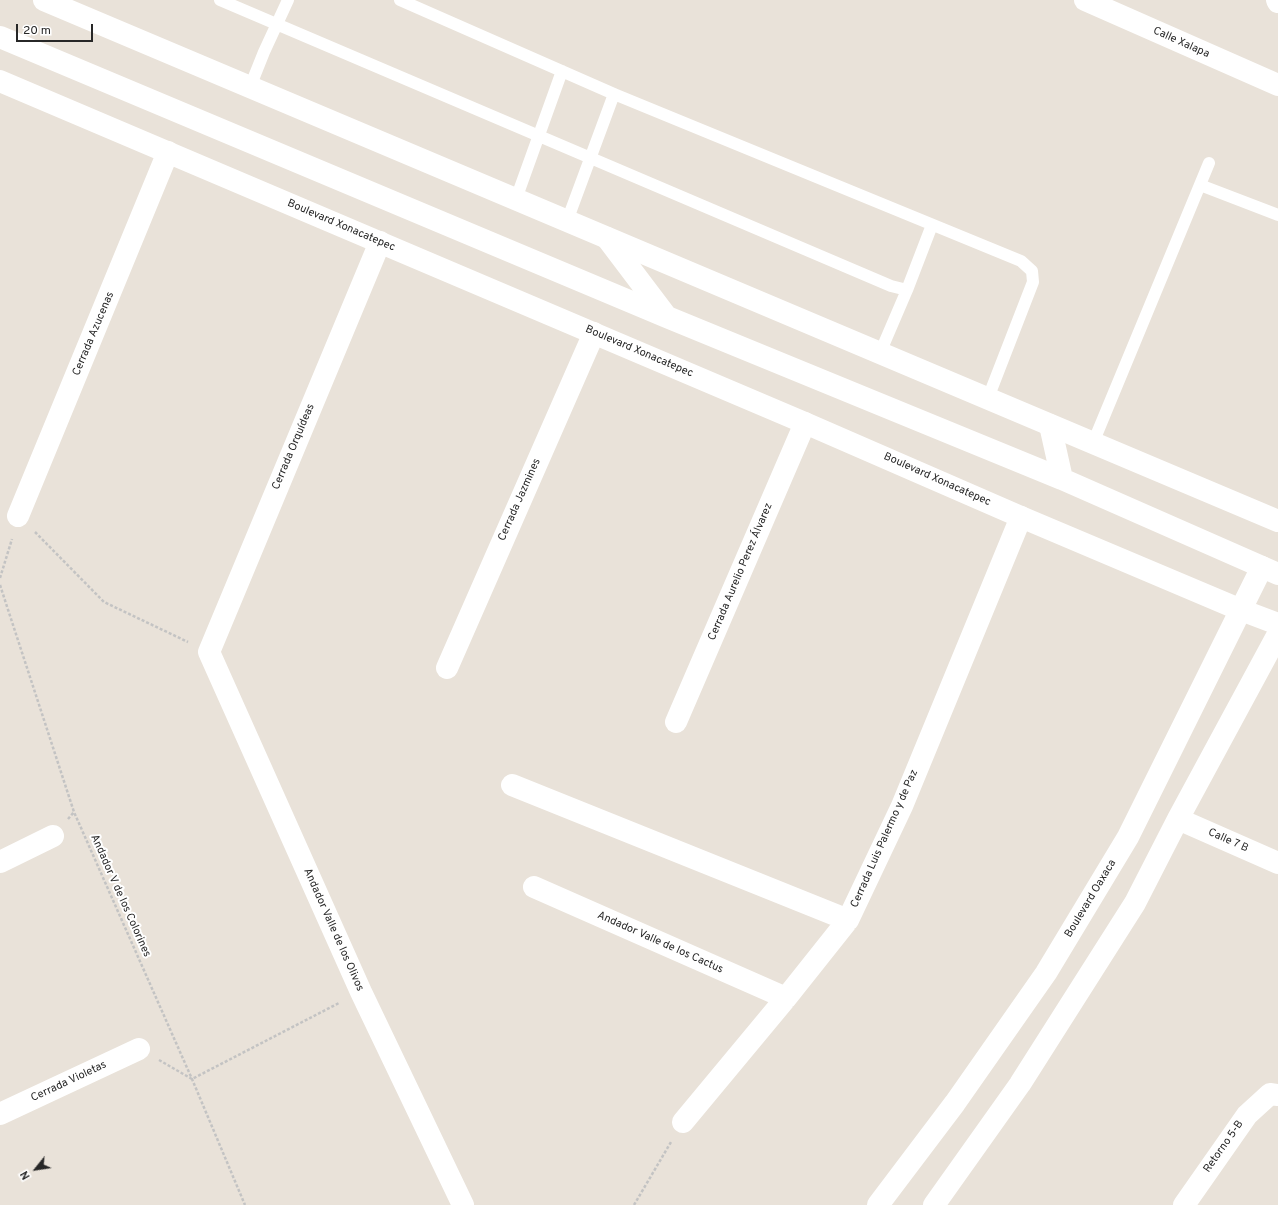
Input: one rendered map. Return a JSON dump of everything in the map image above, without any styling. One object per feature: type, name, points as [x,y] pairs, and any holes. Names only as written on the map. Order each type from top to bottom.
[{"type":"street","points":[[44,0],[1278,521]]},
{"type":"street","name":"Calle Xalapa","points":[[1085,0],[1108,6],[1278,85]]},
{"type":"street","points":[[0,37],[667,317],[1062,479],[1270,571]]},
{"type":"street","name":"Boulevard Xonacatepec","points":[[0,81],[594,332],[1021,517],[1241,610],[1278,624]]},
{"type":"street","name":"Cerrada Azucenas","points":[[18,516],[168,152]]},
{"type":"street","points":[[607,238],[667,317]]},
{"type":"street","name":"Cerrada Orquídeas","points":[[209,652],[380,242]]},
{"type":"street","name":"Cerrada Jazmines","points":[[447,668],[594,332]]},
{"type":"street","name":"Cerrada Aurelio Perez Álvarez","points":[[676,722],[805,423]]},
{"type":"street","points":[[1050,425],[1062,479]]},
{"type":"street","name":"Cerrada Luis Palermo y de Paz","points":[[683,1122],[786,998],[848,920],[902,806],[1021,517]]},
{"type":"street","name":"Boulevard Oaxaca","points":[[878,1205],[955,1103],[1046,973],[1128,837],[1241,610],[1270,571]]},
{"type":"street","points":[[934,1205],[1020,1084],[1135,903],[1178,819],[1278,634]]},
{"type":"street","name":"Andador Valle de los Olivos","points":[[209,652],[361,992],[463,1205]]},
{"type":"street","points":[[512,785],[848,920]]},
{"type":"street","name":"Calle 7 B","points":[[1178,819],[1278,863]]},
{"type":"street","points":[[0,862],[53,836]]},
{"type":"street","name":"Andador Valle de los Cactus","points":[[534,887],[786,998]]},
{"type":"street","name":"Cerrada Violetas","points":[[0,1114],[139,1049]]},
{"type":"street","name":"Retorno 5-B","points":[[1184,1205],[1247,1115],[1274,1095]]},
{"type":"lane","points":[[220,0],[540,135],[884,283],[907,290]]},
{"type":"lane","points":[[250,87],[288,0]]},
{"type":"lane","points":[[400,0],[614,94],[1021,261],[1032,271],[1033,282],[988,398]]},
{"type":"lane","points":[[516,199],[562,71]]},
{"type":"lane","points":[[567,221],[614,94]]},
{"type":"lane","points":[[1093,443],[1209,163]]},
{"type":"lane","points":[[1200,186],[1278,215]]},
{"type":"lane","points":[[880,353],[907,290],[932,225]]},
{"type":"path","points":[[0,578],[18,516],[104,602],[209,652]]},
{"type":"path","name":"Andador V de los Colorines","points":[[0,585],[74,812],[192,1079],[245,1205]]},
{"type":"path","points":[[139,1049],[192,1079],[361,992]]},
{"type":"path","points":[[634,1205],[683,1122]]}]
